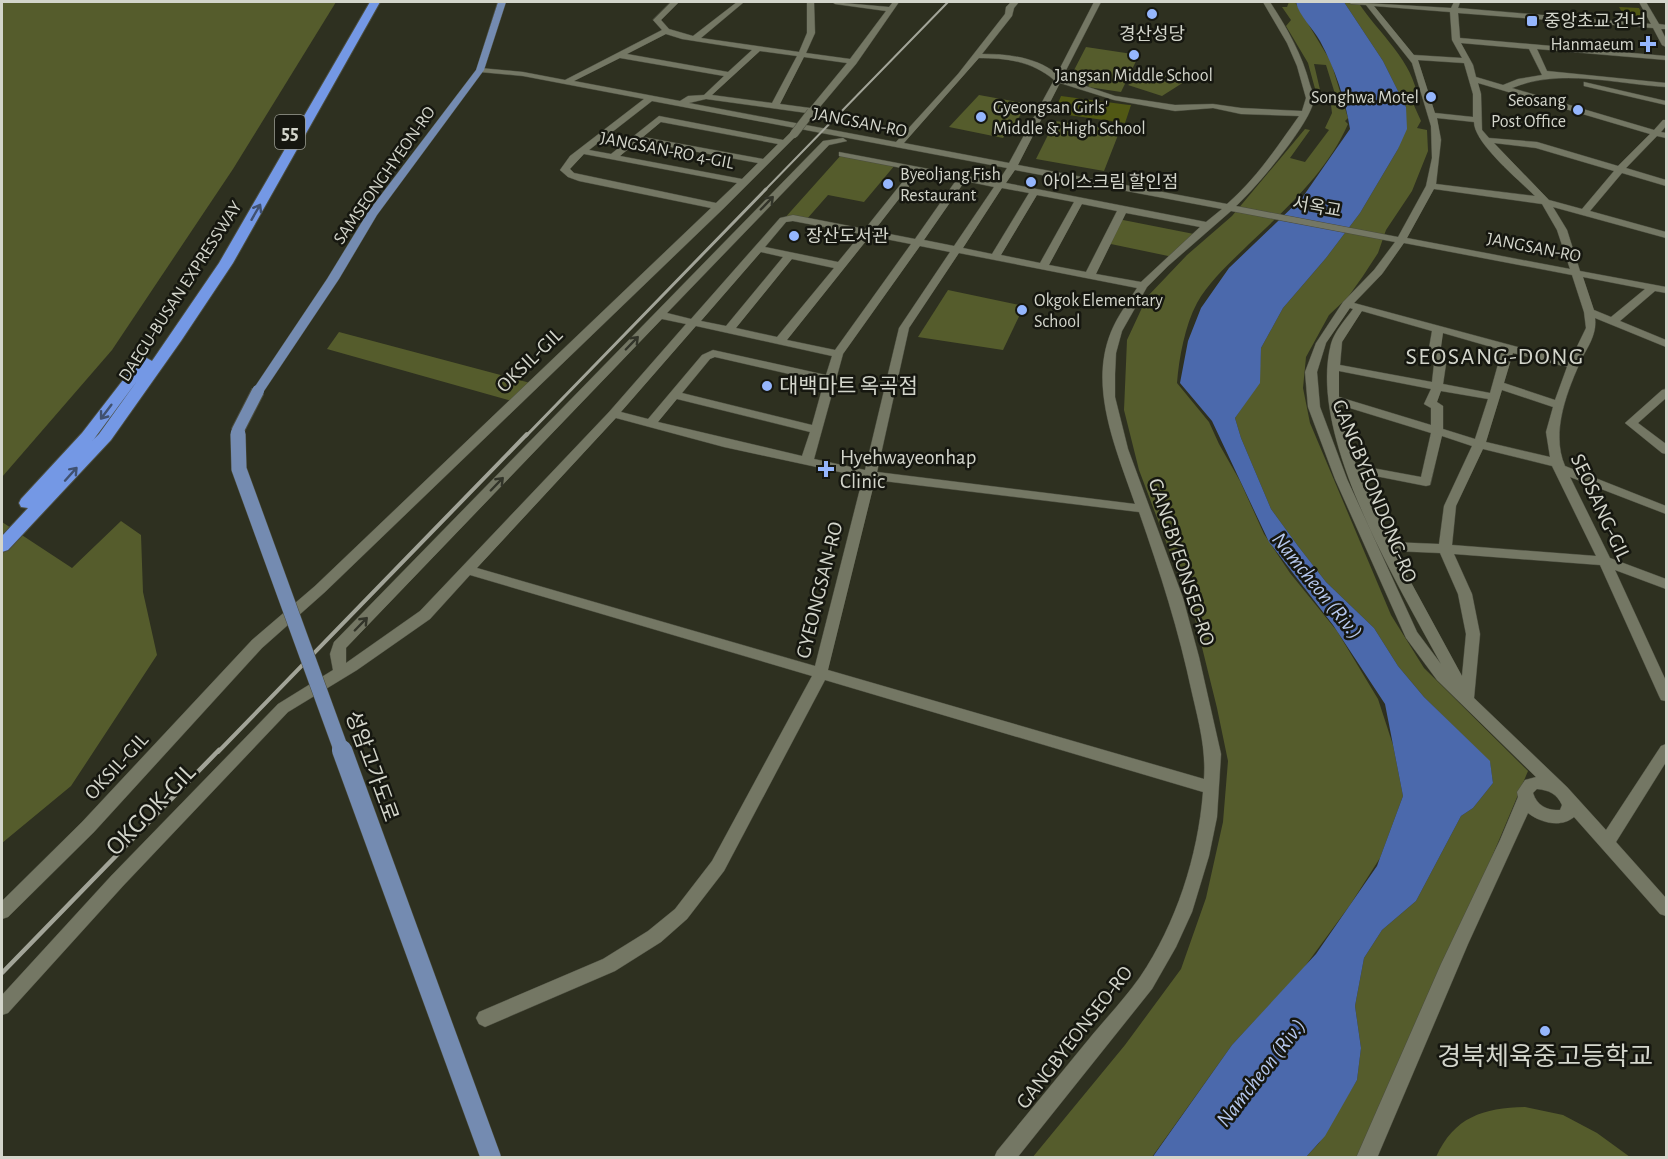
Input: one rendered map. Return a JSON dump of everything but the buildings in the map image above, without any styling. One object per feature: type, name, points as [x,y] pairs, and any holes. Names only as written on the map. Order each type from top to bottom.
[{"type":"highway","name":"DAEGU-BUSAN EXPRESSWAY","points":[[220,263],[365,2]]},
{"type":"highway","name":"DAEGU-BUSAN EXPRESSWAY","points":[[2,546],[96,437],[174,341],[375,2]]},
{"type":"highway","name":"DAEGU-BUSAN EXPRESSWAY","points":[[2,531],[96,437]]},
{"type":"main road","name":"SAMSEONGHYEON-RO","points":[[258,391],[333,279],[372,214],[480,70],[502,2]]},
{"type":"main road","name":"성암고가도로","points":[[258,391],[238,430],[239,469],[491,1158]]},
{"type":"street","points":[[675,2],[657,20],[666,31],[682,37],[853,62]]},
{"type":"street","points":[[696,38],[741,2]]},
{"type":"street","points":[[775,106],[803,54],[811,33],[811,2]]},
{"type":"street","points":[[834,2],[889,9]]},
{"type":"street","name":"OKSIL-GIL","points":[[2,912],[88,827],[257,644],[320,589],[785,143],[853,62],[896,2]]},
{"type":"street","points":[[897,146],[978,56],[1010,14],[1010,8],[1015,2]]},
{"type":"street","name":"GYEONGSAN-RO","points":[[484,1018],[599,970],[640,947],[677,918],[704,888],[718,866],[768,776],[820,673],[904,328],[1012,167],[1098,2]]},
{"type":"street","points":[[978,56],[999,56],[1027,61],[1047,70],[1059,80],[1100,95],[1171,108],[1213,106],[1249,111],[1305,114],[1310,98],[1301,66],[1291,43],[1267,2]]},
{"type":"street","points":[[1351,2],[1455,6],[1662,27]]},
{"type":"street","name":"GANGBYEONDONG-RO","points":[[1367,2],[1416,63],[1437,140],[1431,186],[1378,272],[1321,343],[1311,372],[1314,408],[1318,422],[1341,479],[1412,634],[1442,676],[1563,794],[1666,909]]},
{"type":"street","points":[[1642,2],[1662,27],[1666,45]]},
{"type":"street","name":"SEOSANG-GIL","points":[[1455,6],[1456,40],[1467,61],[1477,94],[1478,130],[1545,201],[1562,230],[1589,312],[1591,328],[1558,405],[1551,432],[1559,466],[1666,696]]},
{"type":"street","points":[[566,83],[666,31]]},
{"type":"street","points":[[1456,40],[1666,58]]},
{"type":"street","points":[[1532,47],[1544,73],[1666,103]]},
{"type":"street","points":[[706,97],[758,48]]},
{"type":"street","points":[[619,55],[729,74]]},
{"type":"street","points":[[1411,57],[1467,61]]},
{"type":"street","name":"JANGSAN-RO","points":[[480,70],[522,74],[1231,209]]},
{"type":"street","points":[[1504,88],[1518,81],[1553,75],[1666,85]]},
{"type":"street","points":[[1473,79],[1666,136]]},
{"type":"street","points":[[678,104],[692,98],[706,97],[811,111]]},
{"type":"street","name":"JANGSAN-RO 4-GIL","points":[[649,99],[582,151],[567,164],[565,170],[571,175],[720,207]]},
{"type":"street","points":[[678,104],[692,112],[723,118],[711,129]]},
{"type":"street","name":"GANGBYEONSEO-RO","points":[[1004,1158],[1146,983],[1170,941],[1183,912],[1201,856],[1209,817],[1213,754],[1192,657],[1176,598],[1122,449],[1109,397],[1110,353],[1117,331],[1143,286],[1164,264],[1231,209],[1277,154],[1305,114]]},
{"type":"street","points":[[1431,115],[1476,120]]},
{"type":"street","points":[[613,157],[659,119],[785,143]]},
{"type":"street","points":[[1584,212],[1666,122]]},
{"type":"street","points":[[636,138],[766,162]]},
{"type":"street","points":[[346,669],[337,654],[339,646],[826,142],[838,140],[907,153],[950,156]]},
{"type":"street","points":[[1486,140],[1537,145],[1666,183]]},
{"type":"street","name":"JANGSAN-RO 4-GIL","points":[[582,151],[745,182]]},
{"type":"street","points":[[842,154],[1209,226]]},
{"type":"street","points":[[780,341],[918,169]]},
{"type":"street","points":[[807,461],[838,354],[963,178]]},
{"type":"street","points":[[1431,186],[1545,201],[1666,236]]},
{"type":"street","points":[[995,257],[1034,192]]},
{"type":"street","points":[[1043,266],[1079,201]]},
{"type":"street","points":[[1090,275],[1123,209]]},
{"type":"street","name":"서옥교","points":[[1231,209],[1399,238]]},
{"type":"street","name":"OKGOK-GIL","points":[[2,1007],[125,873],[283,708],[411,627],[468,570],[613,414],[783,220],[788,218],[867,232]]},
{"type":"street","points":[[867,232],[1143,286]]},
{"type":"street","name":"JANGSAN-RO","points":[[1399,238],[1666,290]]},
{"type":"street","points":[[758,248],[840,266]]},
{"type":"street","points":[[729,330],[790,255]]},
{"type":"street","points":[[1613,321],[1654,287]]},
{"type":"street","points":[[1467,699],[1385,546],[1351,468],[1333,399],[1337,342],[1353,306],[1574,366]]},
{"type":"street","points":[[1589,312],[1666,344]]},
{"type":"street","points":[[660,315],[838,354]]},
{"type":"street","points":[[1351,468],[1426,482],[1437,431],[1437,406],[1430,404],[1437,387],[1440,364],[1434,354],[1438,329]]},
{"type":"street","points":[[1467,699],[1473,634],[1465,594],[1445,549],[1450,506],[1479,444],[1508,349]]},
{"type":"street","points":[[651,423],[706,357],[714,353],[831,380]]},
{"type":"street","points":[[1334,368],[1437,387],[1496,391],[1558,405]]},
{"type":"street","points":[[1666,392],[1631,423],[1666,450]]},
{"type":"street","points":[[674,395],[816,430]]},
{"type":"street","points":[[1333,399],[1559,466],[1666,510]]},
{"type":"street","points":[[613,414],[870,475],[1145,509]]},
{"type":"street","points":[[1385,546],[1605,561],[1666,584]]},
{"type":"street","points":[[468,570],[1210,788]]},
{"type":"street","points":[[1528,791],[1534,809],[1602,837],[1666,750]]},
{"type":"street","name":"GANGBYEONDONG-RO","points":[[1524,757],[1531,772],[1528,791]]},
{"type":"street","points":[[1366,1158],[1392,1106],[1450,964],[1517,822],[1528,791],[1544,783],[1563,794],[1570,805],[1567,814],[1552,817],[1537,816],[1517,822]]},
{"type":"green space","points":[[2,2],[336,2],[233,169],[112,350],[2,477]]},
{"type":"green space","points":[[1289,2],[1295,2],[1331,62],[1348,118],[1345,121],[1348,124],[1339,142],[1317,174],[1221,272],[1202,295],[1186,331],[1177,383],[1209,422],[1240,481],[1264,534],[1290,573],[1337,631],[1378,699],[1393,745],[1403,796],[1380,858],[1350,905],[1303,969],[1232,1045],[1152,1157],[1032,1158],[1125,1045],[1181,969],[1206,898],[1223,822],[1228,761],[1195,619],[1139,470],[1124,410],[1127,340],[1147,297],[1187,255],[1232,216],[1305,129],[1310,130],[1290,158],[1305,162],[1329,130],[1325,128],[1332,113],[1330,97],[1336,97],[1326,65],[1314,64],[1321,94],[1317,96],[1308,63],[1286,26],[1291,20],[1282,7],[1287,7]]},
{"type":"green space","points":[[1344,2],[1358,2],[1403,60],[1415,86],[1418,100],[1412,101],[1421,121],[1417,128],[1427,130],[1428,151],[1412,191],[1386,230],[1378,253],[1348,297],[1329,315],[1306,357],[1303,388],[1310,423],[1391,615],[1424,668],[1528,771],[1366,1157],[1306,1157],[1319,1143],[1357,1080],[1361,1048],[1355,1006],[1364,958],[1382,930],[1416,901],[1461,816],[1473,808],[1493,783],[1490,762],[1424,697],[1398,666],[1374,628],[1326,582],[1271,509],[1235,418],[1259,383],[1261,348],[1283,308],[1326,258],[1360,213],[1398,149],[1406,107],[1383,61]]},
{"type":"green space","points":[[1086,47],[1139,55],[1121,92],[1088,87],[1091,79],[1071,76]]},
{"type":"green space","points":[[1151,71],[1184,82],[1162,96],[1128,85]]},
{"type":"green space","points":[[979,95],[1029,104],[1003,138],[949,127]]},
{"type":"green space","points":[[1055,121],[1120,130],[1104,171],[1036,159]]},
{"type":"green space","points":[[842,154],[895,165],[864,202],[828,195],[806,220],[783,220]]},
{"type":"green space","points":[[1118,219],[1199,235],[1173,257],[1106,243]]},
{"type":"green space","points":[[948,290],[1024,306],[1003,350],[918,337]]},
{"type":"green space","points":[[339,332],[534,384],[515,402],[327,349]]},
{"type":"green space","points":[[121,521],[141,535],[143,592],[157,655],[71,786],[2,843],[2,522],[72,568]]},
{"type":"green space","points":[[1525,1107],[1563,1115],[1597,1133],[1630,1157],[1436,1157],[1452,1132],[1472,1117],[1496,1110]]},
{"type":"water","name":"Namcheon (Riv.)","points":[[1296,2],[1344,2],[1383,61],[1406,107],[1407,129],[1398,149],[1360,213],[1326,258],[1283,308],[1261,348],[1260,383],[1235,418],[1271,509],[1326,582],[1374,628],[1398,666],[1424,697],[1490,761],[1493,783],[1473,808],[1461,816],[1416,901],[1382,930],[1364,958],[1355,1006],[1361,1048],[1357,1080],[1325,1136],[1306,1157],[1152,1158],[1232,1045],[1316,954],[1377,866],[1403,796],[1385,704],[1333,625],[1269,542],[1212,421],[1180,383],[1188,341],[1201,308],[1229,268],[1302,198],[1350,129],[1339,84],[1330,62]]},
{"type":"railway","points":[[764,191],[948,2]]},
{"type":"railway","points":[[526,436],[766,189]]},
{"type":"railway","points":[[218,752],[527,434]]},
{"type":"railway","points":[[2,973],[219,750]]},
{"type":"place","name":"경산성당","points":[[1152,14]]},
{"type":"place","name":"중앙초교 건너","points":[[1532,21]]},
{"type":"place","name":"Hanmaeum","points":[[1648,44]]},
{"type":"place","name":"Jangsan Middle School","points":[[1134,55]]},
{"type":"place","name":"Songhwa Motel","points":[[1431,97]]},
{"type":"place","name":"Seosang Post Office","points":[[1578,110]]},
{"type":"place","name":"Gyeongsan Girls' Middle & High School","points":[[981,117]]},
{"type":"place","name":"아이스크림 할인점","points":[[1031,182]]},
{"type":"place","name":"Byeoljang Fish Restaurant","points":[[888,184]]},
{"type":"place","name":"장산도서관","points":[[794,236]]},
{"type":"place","name":"Okgok Elementary School","points":[[1022,310]]},
{"type":"place","name":"대백마트 옥곡점","points":[[767,386]]},
{"type":"place","name":"Hyehwayeonhap Clinic","points":[[826,469]]},
{"type":"place","name":"경북체육중고등학교","points":[[1545,1031]]},
{"type":"district","name":"SEOSANG-DONG","points":[[1495,356]]}]
